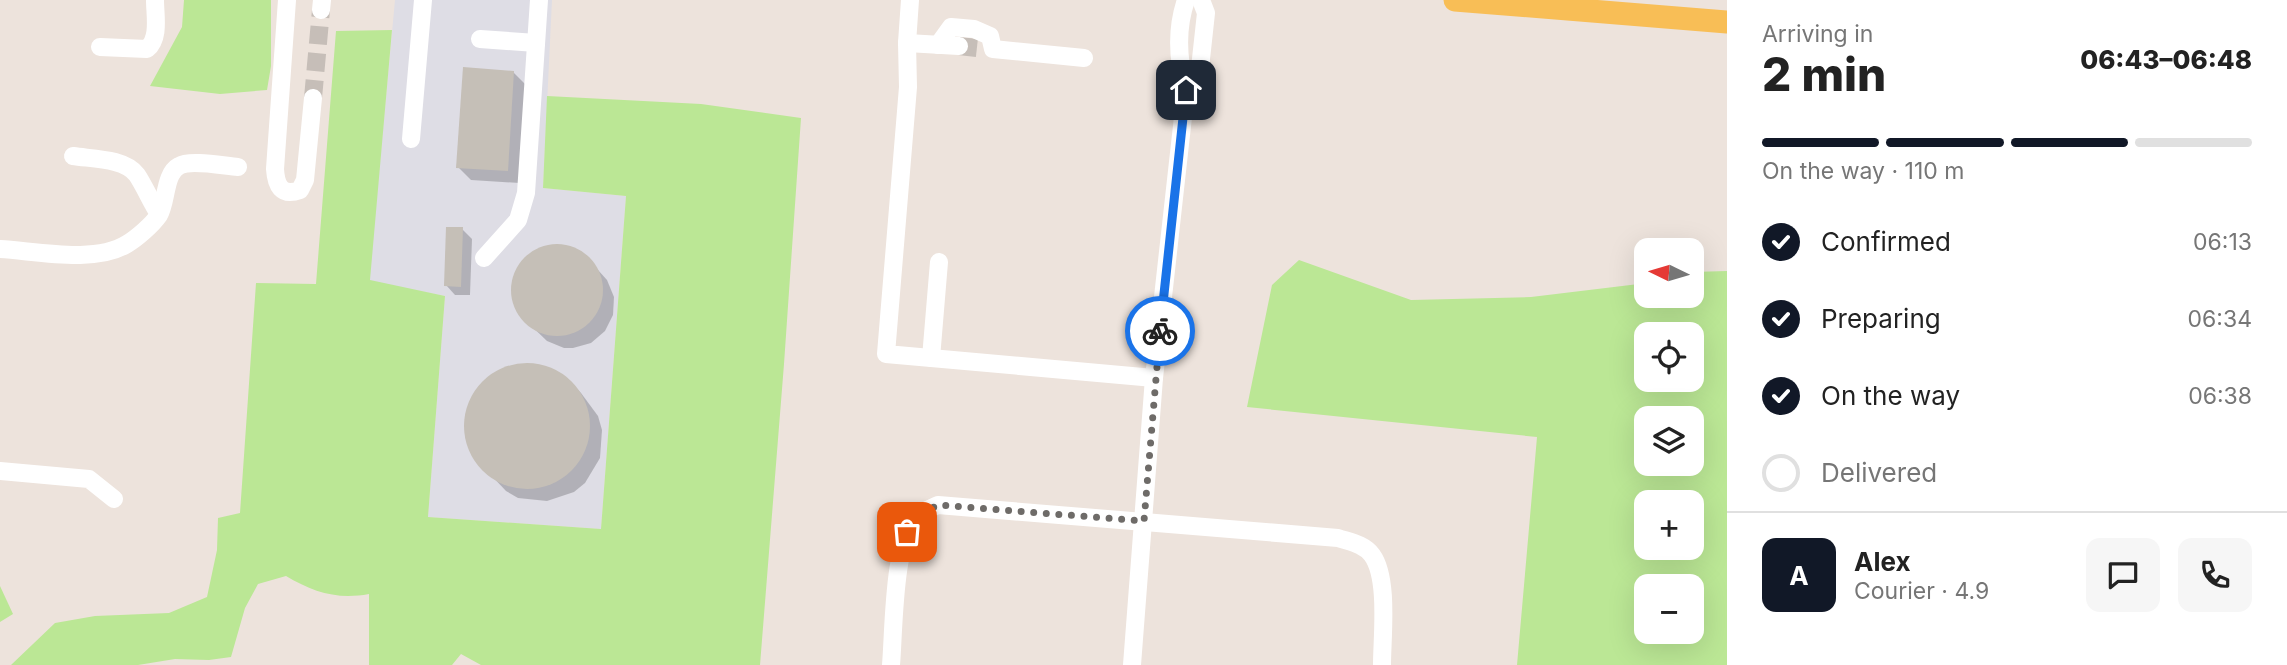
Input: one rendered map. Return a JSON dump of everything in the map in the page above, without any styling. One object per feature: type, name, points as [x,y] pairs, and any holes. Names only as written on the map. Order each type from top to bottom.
[{"type":"main road","points":[[1455,0],[1727,22]]},
{"type":"street","points":[[100,47],[150,47],[155,39],[155,0]]},
{"type":"street","points":[[287,0],[275,169],[276,184],[283,192],[300,190],[305,180],[313,99]]},
{"type":"street","points":[[411,139],[423,0]]},
{"type":"street","points":[[484,258],[518,220],[526,193],[540,0]]},
{"type":"street","points":[[910,0],[908,87],[886,354],[1154,378]]},
{"type":"street","points":[[1132,665],[1154,378],[1186,90],[1179,64],[1182,11],[1186,0]]},
{"type":"street","points":[[1186,90],[1200,68],[1206,13],[1201,0]]},
{"type":"street","points":[[938,45],[951,27],[974,29],[990,36],[985,49],[1084,58]]},
{"type":"street","points":[[481,39],[536,43]]},
{"type":"street","points":[[907,43],[958,46]]},
{"type":"street","points":[[73,156],[115,162],[131,169],[159,214]]},
{"type":"street","points":[[0,248],[87,255],[107,252],[127,245],[159,214],[171,174],[178,166],[190,163],[238,167]]},
{"type":"street","points":[[931,358],[939,262]]},
{"type":"street","points":[[0,471],[89,479],[114,499]]},
{"type":"street","points":[[891,665],[899,564],[907,532],[918,515],[938,505],[1338,538],[1360,545],[1372,555],[1380,574],[1382,665]]},
{"type":"shaded area","points":[[395,0],[552,0],[543,188],[626,196],[601,529],[428,517],[445,296],[369,281]]},
{"type":"green space","points":[[184,0],[271,0],[271,66],[267,90],[220,94],[150,86],[182,27]]},
{"type":"green space","points":[[392,30],[370,280],[445,296],[428,517],[601,529],[626,196],[543,188],[547,96],[701,104],[801,118],[760,665],[481,665],[461,654],[452,665],[369,665],[369,594],[346,596],[326,593],[286,576],[258,584],[245,608],[231,657],[209,660],[175,659],[138,665],[11,665],[55,623],[95,616],[169,613],[207,597],[217,550],[218,518],[240,513],[256,283],[316,284],[336,31]]},
{"type":"green space","points":[[1299,260],[1411,300],[1531,297],[1634,285],[1634,308],[1704,308],[1704,272],[1727,271],[1727,665],[1517,665],[1537,437],[1247,407],[1272,285]]},
{"type":"green space","points":[[0,586],[13,614],[0,622]]},
{"type":"building","points":[[463,67],[514,71],[508,171],[456,168]]},
{"type":"building","points":[[446,227],[463,227],[461,287],[444,286]]},
{"type":"building","points":[[557,244],[574,248],[589,258],[599,273],[603,290],[599,307],[589,322],[574,332],[557,336],[540,332],[525,322],[515,307],[511,290],[515,273],[525,258],[540,248]]},
{"type":"building","points":[[527,363],[551,367],[572,381],[586,402],[590,426],[586,450],[572,471],[551,485],[527,489],[503,485],[482,471],[468,450],[464,426],[468,402],[482,381],[503,367]]},
{"type":"tunnel","points":[[313,98],[321,10]]},
{"type":"tunnel","points":[[959,46],[977,48]]},
{"type":"way so far","points":[[907,532],[918,515],[938,505],[1144,521],[1160,331]]},
{"type":"route","points":[[1160,331],[1186,90]]}]
